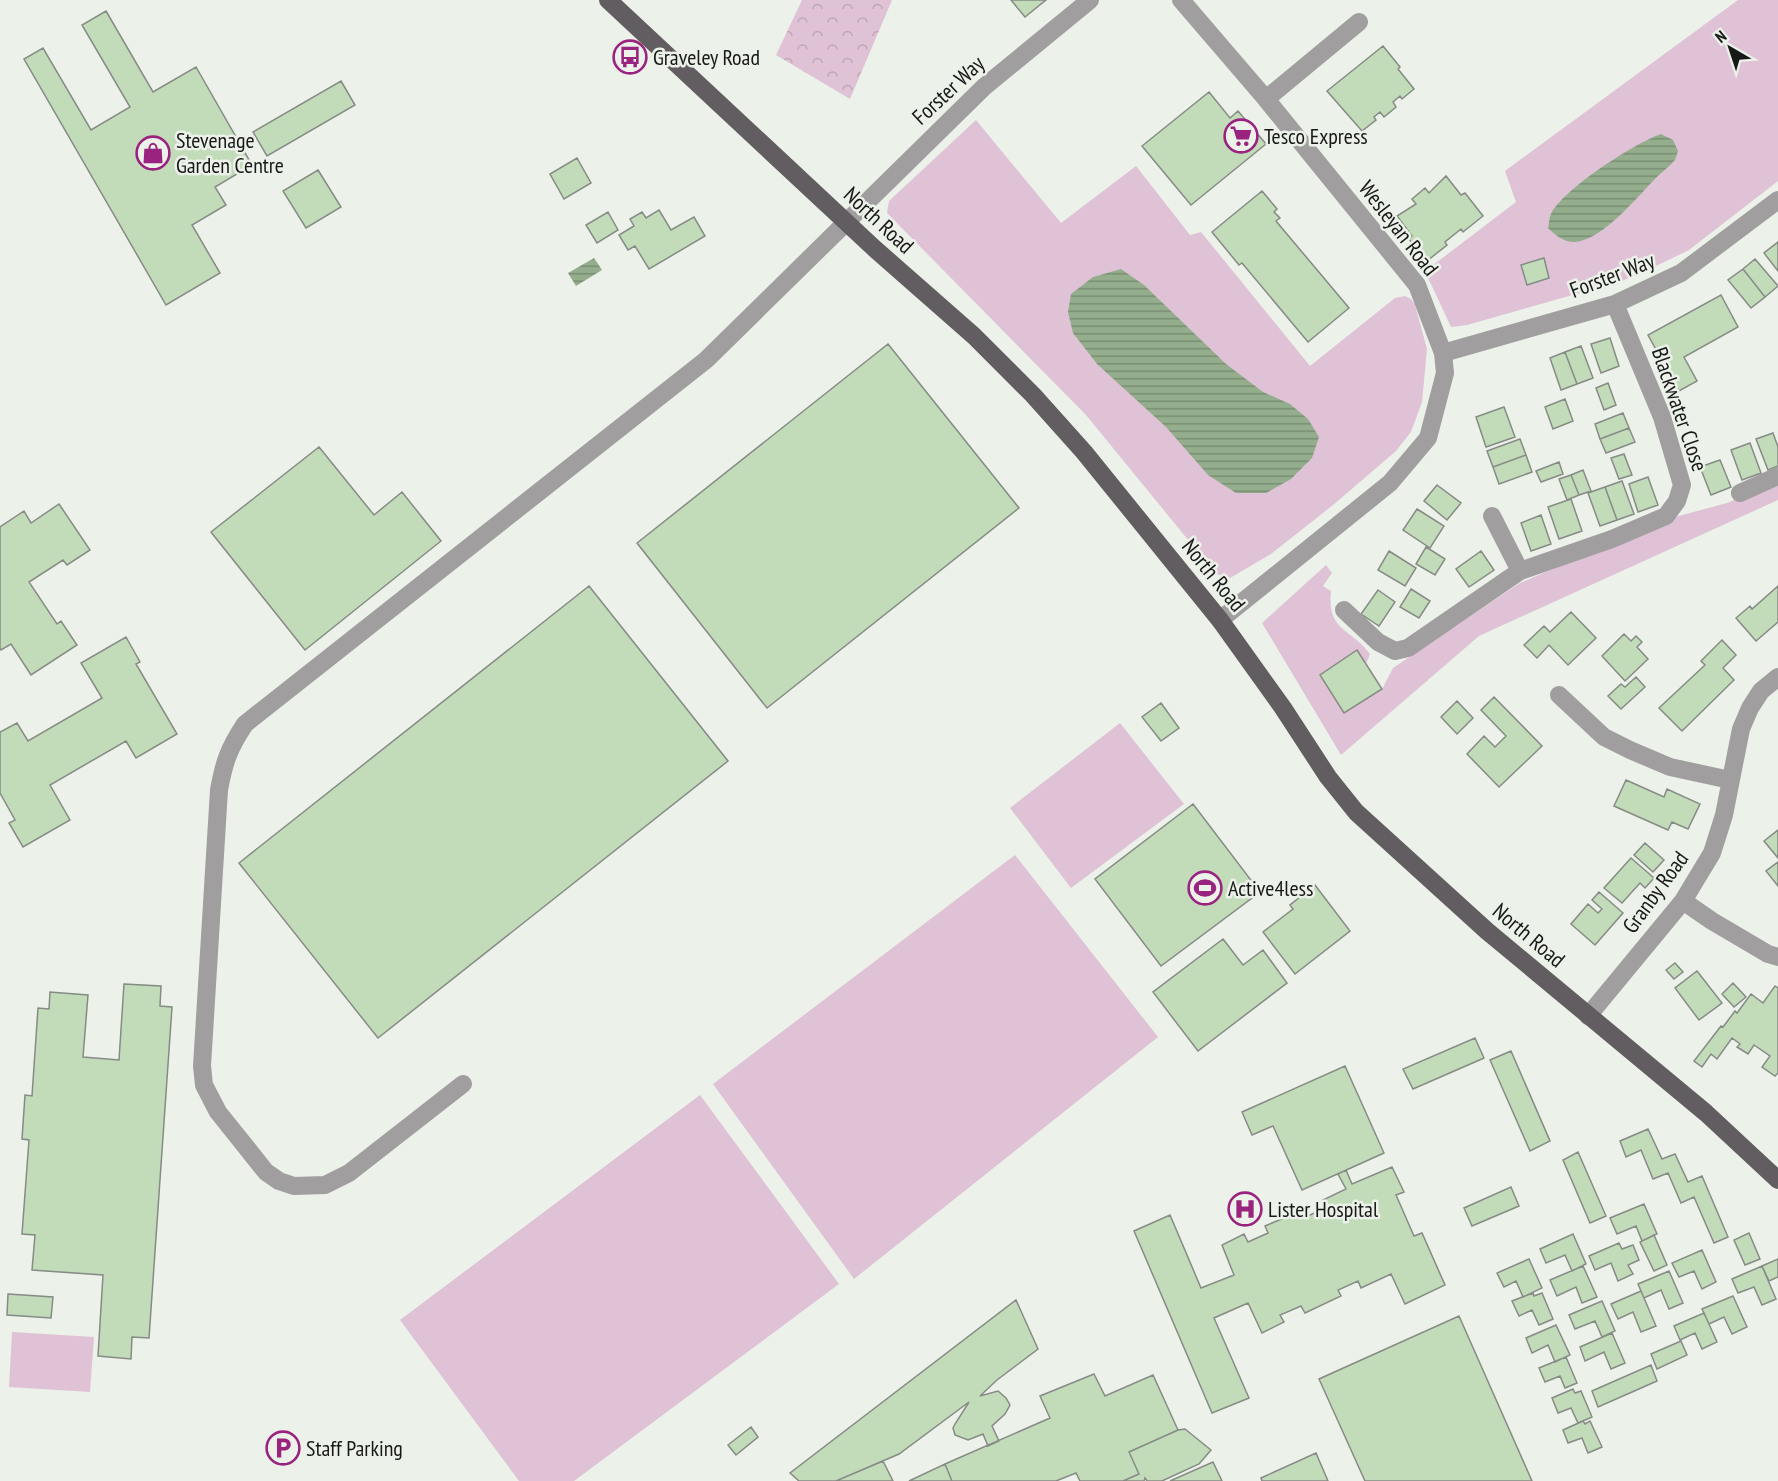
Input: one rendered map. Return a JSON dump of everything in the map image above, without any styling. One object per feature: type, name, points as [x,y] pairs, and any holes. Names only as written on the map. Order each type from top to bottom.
[{"type":"main road","name":"North Road","points":[[608,0],[845,221],[974,336],[1033,395],[1084,452],[1220,620],[1283,708],[1328,777],[1356,812],[1445,895],[1706,1113],[1778,1180]]},
{"type":"street","name":"Forster Way","points":[[463,1084],[350,1173],[325,1185],[311,1187],[294,1186],[279,1181],[266,1172],[218,1112],[204,1085],[202,1066],[219,790],[223,768],[231,745],[245,724],[706,360],[984,87],[1090,0]]},
{"type":"street","name":"Wesleyan Road","points":[[1181,0],[1266,99],[1416,285],[1443,353],[1445,373],[1428,438],[1390,483],[1220,620]]},
{"type":"street","points":[[1266,99],[1359,22]]},
{"type":"street","name":"Forster Way","points":[[1443,353],[1615,304],[1681,273],[1778,200]]},
{"type":"street","name":"Blackwater Close","points":[[1344,610],[1378,642],[1395,651],[1408,648],[1520,571],[1612,539],[1666,516],[1677,501],[1682,485],[1662,417],[1615,304]]},
{"type":"street","points":[[1740,493],[1778,476]]},
{"type":"street","points":[[1492,516],[1520,571]]},
{"type":"street","name":"Granby Road","points":[[1588,1016],[1683,901],[1712,854],[1724,815],[1741,729],[1750,708],[1761,691],[1778,677]]},
{"type":"street","points":[[1559,695],[1604,737],[1630,750],[1670,767],[1730,780]]},
{"type":"street","points":[[1683,901],[1757,948],[1778,957]]},
{"type":"green space","points":[[802,0],[892,0],[850,99],[776,55]]},
{"type":"green space","points":[[1738,0],[1778,0],[1778,181],[1689,250],[1654,267],[1622,281],[1467,325],[1451,327],[1424,272],[1516,202],[1505,171]]},
{"type":"green space","points":[[976,120],[1061,223],[1136,166],[1190,235],[1201,232],[1310,366],[1395,298],[1405,296],[1411,299],[1415,305],[1427,349],[1422,402],[1411,432],[1396,451],[1271,554],[1230,578],[1216,574],[1086,415],[887,213],[889,201]]},
{"type":"green space","points":[[1778,481],[1778,500],[1479,636],[1341,755],[1262,623],[1326,565],[1332,573],[1323,586],[1331,591],[1331,604],[1336,622],[1370,654],[1366,664],[1357,651],[1320,675],[1344,713],[1382,689],[1393,668],[1520,583],[1675,517],[1727,503]]},
{"type":"green space","points":[[1120,723],[1184,804],[1071,888],[1010,808]]},
{"type":"green space","points":[[1015,855],[1158,1037],[854,1279],[713,1084]]},
{"type":"green space","points":[[700,1095],[839,1284],[574,1481],[519,1481],[400,1320]]},
{"type":"green space","points":[[12,1332],[94,1337],[90,1392],[9,1387]]},
{"type":"shaded area","points":[[1661,134],[1673,140],[1678,151],[1675,160],[1607,226],[1596,234],[1576,242],[1561,238],[1548,228],[1551,214],[1558,204],[1584,180],[1618,157]]},
{"type":"shaded area","points":[[594,258],[602,270],[576,286],[568,273]]},
{"type":"shaded area","points":[[1121,269],[1144,285],[1226,364],[1263,392],[1290,404],[1308,419],[1319,437],[1312,458],[1291,479],[1266,493],[1236,493],[1208,475],[1166,427],[1097,364],[1073,333],[1068,312],[1071,294],[1093,277]]},
{"type":"building","points":[[1011,0],[1046,0],[1025,17]]},
{"type":"building","points":[[106,11],[153,92],[196,67],[252,165],[215,187],[226,205],[192,225],[220,273],[166,305],[24,59],[43,48],[91,130],[130,107],[82,25]]},
{"type":"building","points":[[1383,46],[1414,89],[1402,99],[1400,96],[1393,102],[1396,107],[1384,117],[1380,112],[1374,117],[1376,120],[1362,131],[1327,91]]},
{"type":"building","points":[[341,81],[355,105],[267,156],[253,132]]},
{"type":"building","points":[[1209,92],[1230,118],[1238,111],[1266,144],[1191,205],[1142,146]]},
{"type":"building","points":[[577,158],[591,183],[564,199],[550,174]]},
{"type":"building","points":[[318,170],[341,207],[306,228],[283,191]]},
{"type":"building","points":[[1446,176],[1461,195],[1465,193],[1483,216],[1463,232],[1461,229],[1445,242],[1447,245],[1427,261],[1409,239],[1412,236],[1397,216],[1416,204],[1412,199],[1425,188],[1429,193]]},
{"type":"building","points":[[1262,191],[1277,209],[1274,212],[1280,218],[1276,221],[1349,308],[1308,342],[1242,263],[1239,265],[1212,232]]},
{"type":"building","points":[[659,210],[671,230],[694,217],[705,236],[649,269],[635,246],[628,250],[619,235],[634,226],[630,219],[642,212],[646,218]]},
{"type":"building","points":[[608,212],[618,230],[597,243],[586,225]]},
{"type":"building","points":[[1778,242],[1778,271],[1764,253]]},
{"type":"building","points":[[1544,258],[1549,278],[1527,285],[1521,265]]},
{"type":"building","points":[[1755,259],[1778,286],[1765,297],[1743,269]]},
{"type":"building","points":[[1743,269],[1765,297],[1751,308],[1728,280]]},
{"type":"building","points":[[1721,295],[1738,327],[1684,357],[1697,381],[1679,391],[1648,335]]},
{"type":"building","points":[[1610,338],[1619,366],[1601,373],[1591,344]]},
{"type":"building","points":[[888,344],[1019,508],[767,708],[637,543]]},
{"type":"building","points":[[1581,346],[1593,378],[1577,384],[1565,352]]},
{"type":"building","points":[[1565,352],[1577,384],[1561,390],[1550,358]]},
{"type":"building","points":[[1608,383],[1616,405],[1604,410],[1596,388]]},
{"type":"building","points":[[1565,399],[1573,421],[1553,429],[1545,407]]},
{"type":"building","points":[[1504,407],[1515,437],[1486,447],[1476,417]]},
{"type":"building","points":[[1623,413],[1629,428],[1600,439],[1595,424]]},
{"type":"building","points":[[1629,428],[1635,442],[1606,453],[1600,439]]},
{"type":"building","points":[[1773,433],[1778,447],[1778,466],[1768,470],[1756,439]]},
{"type":"building","points":[[1520,439],[1526,455],[1493,467],[1487,451]]},
{"type":"building","points":[[1750,443],[1761,473],[1742,480],[1731,450]]},
{"type":"building","points":[[319,447],[374,515],[402,492],[441,541],[305,650],[211,532]]},
{"type":"building","points":[[1624,454],[1632,475],[1619,479],[1611,458]]},
{"type":"building","points":[[1526,455],[1532,472],[1499,484],[1493,467]]},
{"type":"building","points":[[1720,460],[1731,487],[1711,495],[1700,467]]},
{"type":"building","points":[[1559,462],[1563,474],[1541,482],[1536,471]]},
{"type":"building","points":[[1583,470],[1591,491],[1579,495],[1571,475]]},
{"type":"building","points":[[1571,475],[1579,495],[1567,500],[1559,479]]},
{"type":"building","points":[[1648,477],[1658,505],[1638,512],[1629,484]]},
{"type":"building","points":[[1622,481],[1634,514],[1617,520],[1605,487]]},
{"type":"building","points":[[1437,485],[1461,503],[1447,520],[1424,501]]},
{"type":"building","points":[[1605,487],[1617,520],[1600,526],[1588,493]]},
{"type":"building","points":[[1571,499],[1582,531],[1559,539],[1548,507]]},
{"type":"building","points":[[59,504],[90,550],[67,565],[63,560],[29,582],[57,624],[61,621],[77,645],[31,675],[11,644],[1,650],[0,648],[0,527],[24,511],[31,523]]},
{"type":"building","points":[[1417,509],[1444,526],[1430,548],[1403,530]]},
{"type":"building","points":[[1541,515],[1551,544],[1531,551],[1521,523]]},
{"type":"building","points":[[1426,547],[1445,559],[1435,575],[1416,564]]},
{"type":"building","points":[[1389,551],[1416,568],[1405,586],[1378,570]]},
{"type":"building","points":[[1481,551],[1494,570],[1469,587],[1456,569]]},
{"type":"building","points":[[589,586],[728,761],[378,1038],[239,863]]},
{"type":"building","points":[[1778,586],[1778,622],[1756,641],[1736,618],[1750,606],[1752,609]]},
{"type":"building","points":[[1411,589],[1430,601],[1419,618],[1400,607]]},
{"type":"building","points":[[1378,590],[1395,602],[1379,626],[1361,614]]},
{"type":"building","points":[[1571,612],[1596,638],[1568,665],[1549,645],[1537,658],[1524,645],[1544,626],[1550,632]]},
{"type":"building","points":[[1624,634],[1631,641],[1636,636],[1642,642],[1637,647],[1648,659],[1625,681],[1602,656]]},
{"type":"building","points":[[126,637],[140,662],[136,664],[177,734],[136,758],[126,741],[50,785],[70,820],[23,847],[9,823],[15,820],[0,793],[0,732],[17,723],[28,741],[102,698],[81,663]]},
{"type":"building","points":[[1722,640],[1736,655],[1723,668],[1734,680],[1682,731],[1659,708],[1705,665],[1701,661]]},
{"type":"building","points":[[1357,650],[1382,689],[1344,713],[1320,675]]},
{"type":"building","points":[[1636,677],[1645,687],[1621,709],[1608,696],[1621,684],[1625,687]]},
{"type":"building","points":[[1494,697],[1542,746],[1499,787],[1467,754],[1484,736],[1495,747],[1506,736],[1481,710]]},
{"type":"building","points":[[1457,701],[1473,718],[1457,734],[1441,717]]},
{"type":"building","points":[[1161,703],[1179,728],[1161,741],[1142,717]]},
{"type":"building","points":[[1626,780],[1664,797],[1667,789],[1700,804],[1688,829],[1672,822],[1668,830],[1614,806]]},
{"type":"building","points":[[1193,804],[1260,892],[1161,966],[1095,879]]},
{"type":"building","points":[[1778,830],[1778,858],[1764,841]]},
{"type":"building","points":[[1645,843],[1664,860],[1653,872],[1634,855]]},
{"type":"building","points":[[1631,858],[1654,878],[1645,888],[1640,883],[1622,903],[1604,888]]},
{"type":"building","points":[[1778,862],[1778,886],[1766,871]]},
{"type":"building","points":[[1315,885],[1350,931],[1295,974],[1263,932],[1293,909],[1290,905]]},
{"type":"building","points":[[1599,892],[1623,913],[1595,945],[1571,924],[1588,904],[1598,913],[1602,909],[1592,900]]},
{"type":"building","points":[[1223,939],[1243,965],[1263,950],[1287,983],[1198,1051],[1153,992]]},
{"type":"building","points":[[1675,963],[1683,972],[1674,979],[1666,970]]},
{"type":"building","points":[[1697,971],[1722,1003],[1699,1020],[1675,988]]},
{"type":"building","points":[[1733,983],[1746,997],[1734,1007],[1722,994]]},
{"type":"building","points":[[124,984],[161,986],[160,1006],[172,1007],[149,1338],[132,1337],[131,1359],[98,1356],[103,1275],[32,1270],[35,1235],[22,1234],[29,1140],[22,1139],[25,1095],[32,1096],[38,1008],[49,1009],[50,992],[88,995],[83,1057],[119,1060]]},
{"type":"building","points":[[1775,986],[1778,988],[1778,1073],[1775,1076],[1762,1067],[1770,1056],[1754,1045],[1748,1054],[1737,1047],[1740,1044],[1732,1038],[1717,1059],[1711,1054],[1702,1067],[1694,1061],[1721,1026],[1723,1027],[1735,1011],[1737,1013],[1751,994],[1763,1003]]},
{"type":"building","points":[[1475,1038],[1484,1058],[1413,1089],[1403,1069]]},
{"type":"building","points":[[1511,1051],[1550,1141],[1530,1151],[1490,1060]]},
{"type":"building","points":[[1345,1066],[1384,1153],[1302,1190],[1273,1126],[1252,1135],[1242,1112]]},
{"type":"building","points":[[1648,1129],[1662,1159],[1675,1154],[1688,1182],[1702,1176],[1728,1237],[1714,1243],[1694,1197],[1681,1203],[1668,1173],[1653,1179],[1641,1150],[1626,1157],[1620,1141]]},
{"type":"building","points":[[1578,1152],[1606,1216],[1590,1223],[1563,1160]]},
{"type":"building","points":[[1392,1167],[1404,1192],[1396,1195],[1414,1236],[1422,1233],[1445,1285],[1405,1304],[1391,1274],[1361,1288],[1358,1281],[1338,1290],[1341,1296],[1305,1313],[1301,1306],[1280,1315],[1284,1322],[1262,1333],[1248,1303],[1214,1318],[1249,1398],[1212,1413],[1134,1231],[1170,1215],[1201,1288],[1234,1275],[1222,1245],[1244,1234],[1248,1242],[1268,1233],[1265,1226],[1305,1209],[1308,1216],[1327,1207],[1323,1200],[1346,1189],[1338,1174],[1346,1170],[1352,1184]]},
{"type":"building","points":[[1511,1187],[1519,1206],[1472,1226],[1464,1208]]},
{"type":"building","points":[[1644,1204],[1657,1234],[1642,1241],[1636,1226],[1617,1234],[1610,1218]]},
{"type":"building","points":[[1749,1233],[1760,1259],[1745,1265],[1734,1240]]},
{"type":"building","points":[[1573,1234],[1586,1264],[1572,1271],[1565,1255],[1546,1263],[1540,1249]]},
{"type":"building","points":[[1654,1235],[1667,1265],[1654,1271],[1640,1242]]},
{"type":"building","points":[[1619,1243],[1622,1249],[1633,1245],[1639,1260],[1628,1265],[1633,1274],[1618,1281],[1611,1263],[1595,1270],[1589,1256]]},
{"type":"building","points":[[1702,1250],[1716,1282],[1702,1289],[1694,1271],[1679,1277],[1672,1263]]},
{"type":"building","points":[[1529,1259],[1542,1288],[1523,1297],[1516,1281],[1504,1287],[1497,1273]]},
{"type":"building","points":[[1778,1259],[1778,1277],[1769,1281],[1762,1266]]},
{"type":"building","points":[[1583,1266],[1597,1297],[1582,1303],[1576,1287],[1557,1296],[1550,1280]]},
{"type":"building","points":[[1762,1266],[1776,1299],[1762,1305],[1754,1287],[1738,1293],[1732,1279]]},
{"type":"building","points":[[1669,1271],[1683,1303],[1669,1309],[1661,1290],[1644,1298],[1638,1284]]},
{"type":"building","points":[[1641,1291],[1656,1326],[1641,1332],[1633,1312],[1618,1319],[1611,1304]]},
{"type":"building","points":[[1533,1293],[1534,1296],[1542,1293],[1553,1319],[1539,1325],[1532,1310],[1519,1316],[1512,1301]]},
{"type":"building","points":[[8,1294],[53,1297],[51,1318],[7,1315]]},
{"type":"building","points":[[1733,1296],[1747,1327],[1732,1334],[1724,1317],[1709,1324],[1702,1309]]},
{"type":"building","points":[[1016,1300],[1038,1349],[980,1396],[998,1391],[1010,1405],[1005,1414],[992,1426],[999,1441],[988,1446],[983,1434],[968,1440],[955,1435],[953,1428],[969,1402],[899,1454],[836,1481],[799,1481],[790,1473]]},
{"type":"building","points":[[1602,1301],[1615,1331],[1602,1337],[1595,1321],[1575,1329],[1569,1315]]},
{"type":"building","points":[[1704,1313],[1717,1342],[1702,1349],[1695,1333],[1680,1340],[1674,1326]]},
{"type":"building","points":[[1459,1316],[1532,1481],[1365,1481],[1319,1379]]},
{"type":"building","points":[[1556,1325],[1570,1355],[1555,1362],[1548,1345],[1532,1353],[1526,1338]]},
{"type":"building","points":[[1612,1333],[1625,1363],[1611,1369],[1604,1352],[1585,1361],[1580,1347]]},
{"type":"building","points":[[1681,1341],[1687,1355],[1657,1369],[1651,1354]]},
{"type":"building","points":[[1566,1357],[1577,1383],[1565,1388],[1560,1376],[1545,1382],[1539,1368]]},
{"type":"building","points":[[1651,1365],[1657,1381],[1598,1407],[1592,1391]]},
{"type":"building","points":[[1094,1374],[1105,1396],[1153,1375],[1178,1430],[1129,1452],[1139,1474],[1123,1481],[1080,1481],[1076,1473],[1056,1481],[952,1481],[945,1464],[1050,1418],[1040,1396]]},
{"type":"building","points":[[1573,1389],[1575,1393],[1581,1391],[1592,1417],[1578,1423],[1571,1408],[1558,1413],[1552,1398]]},
{"type":"building","points":[[1583,1421],[1585,1424],[1590,1421],[1602,1447],[1588,1453],[1582,1438],[1568,1443],[1563,1430]]},
{"type":"building","points":[[751,1427],[758,1437],[736,1455],[728,1445]]},
{"type":"building","points":[[1185,1429],[1211,1450],[1199,1464],[1162,1481],[1147,1481],[1145,1478],[1144,1481],[1123,1481],[1139,1474],[1129,1452]]},
{"type":"building","points":[[1316,1453],[1328,1481],[1262,1481],[1261,1478]]},
{"type":"building","points":[[883,1461],[893,1481],[836,1481]]},
{"type":"building","points":[[1213,1462],[1222,1481],[1170,1481]]},
{"type":"building","points":[[945,1464],[952,1481],[909,1481]]},
{"type":"place","name":"Graveley Road","points":[[630,57]]},
{"type":"place","name":"Tesco Express","points":[[1241,136]]},
{"type":"place","name":"Stevenage Garden Centre","points":[[153,153]]},
{"type":"place","name":"Active4less","points":[[1205,888]]},
{"type":"place","name":"Lister Hospital","points":[[1245,1209]]},
{"type":"place","name":"Staff Parking","points":[[283,1448]]}]
